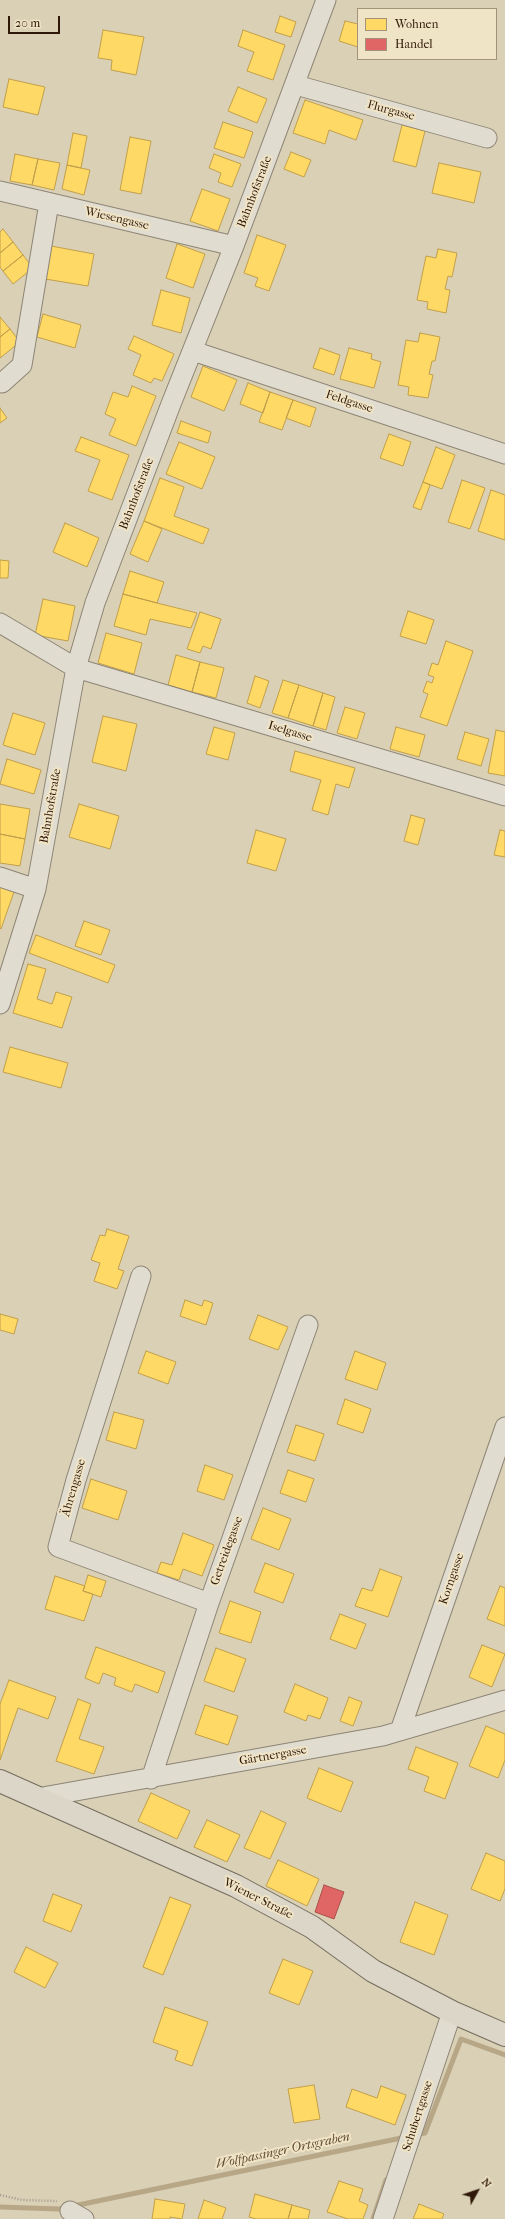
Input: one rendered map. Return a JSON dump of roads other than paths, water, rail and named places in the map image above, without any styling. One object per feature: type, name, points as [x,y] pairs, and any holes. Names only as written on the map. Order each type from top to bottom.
[{"type":"main road","name":"Wiener Straße","points":[[0,1781],[236,1886],[312,1927],[373,1971],[452,2012],[483,2027],[505,2035]]},
{"type":"street","name":"Bahnhofstraße","points":[[0,1004],[36,889],[76,668],[95,603],[296,85],[326,0]]},
{"type":"street","name":"Flurgasse","points":[[296,85],[487,138]]},
{"type":"street","name":"Wiesengasse","points":[[0,191],[234,246]]},
{"type":"street","points":[[2,383],[22,365],[49,203]]},
{"type":"street","name":"Feldgasse","points":[[193,351],[505,454]]},
{"type":"street","name":"Iselgasse","points":[[0,623],[76,668],[505,796]]},
{"type":"street","points":[[0,877],[36,889]]},
{"type":"street","name":"Ährengasse","points":[[141,1276],[76,1480],[58,1546],[209,1603]]},
{"type":"street","name":"Getreidegasse","points":[[151,1779],[209,1603],[308,1325]]},
{"type":"street","name":"Korngasse","points":[[400,1730],[505,1427]]},
{"type":"street","name":"Gärtnergasse","points":[[37,1798],[151,1779],[375,1738],[505,1700]]},
{"type":"street","name":"Schubertgasse","points":[[383,2219],[408,2148],[452,2012]]},
{"type":"waterway","name":"Wolfpassinger Ortsgraben","points":[[415,2135],[425,2133],[461,2039],[505,2055]]},
{"type":"waterway","name":"Wolfpassinger Ortsgraben","points":[[0,2207],[59,2209],[406,2137]]},
{"type":"waterway","points":[[373,2219],[386,2180]]}]
